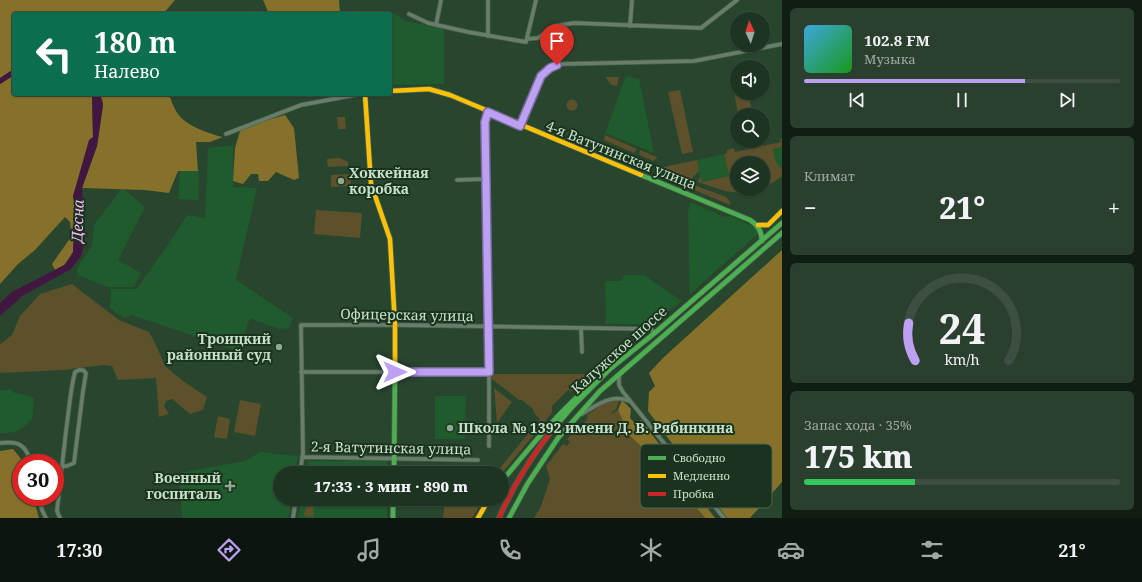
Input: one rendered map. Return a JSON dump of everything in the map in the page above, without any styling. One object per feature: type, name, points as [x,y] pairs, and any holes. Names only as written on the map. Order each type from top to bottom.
[{"type":"main road","name":"4-я Ватутинская улица","points":[[392,91],[420,89],[436,90],[450,95],[520,126],[729,210],[758,225]]},
{"type":"main road","points":[[365,96],[372,184],[390,239],[395,325],[394,466]]},
{"type":"main road","points":[[762,241],[762,233],[758,225],[768,225],[782,211]]},
{"type":"main road","name":"Калужское шоссе","points":[[499,518],[517,480],[540,447],[573,408],[604,375],[762,241],[781,223]]},
{"type":"main road","name":"Калужское шоссе","points":[[509,518],[544,457],[558,438],[600,391],[782,233]]},
{"type":"main road","points":[[509,472],[564,409],[589,385],[604,375]]},
{"type":"main road","points":[[513,518],[518,502]]},
{"type":"main road","points":[[393,518],[394,506]]},
{"type":"main road","points":[[478,518],[485,506]]},
{"type":"street","points":[[436,25],[441,0]]},
{"type":"street","points":[[488,0],[488,36]]},
{"type":"street","points":[[527,39],[536,0]]},
{"type":"street","points":[[630,26],[632,0]]},
{"type":"street","points":[[410,14],[428,23],[436,25],[526,42],[527,39],[538,38],[556,26],[574,23],[701,28],[737,0]]},
{"type":"street","points":[[520,126],[541,76],[545,71],[553,66],[563,64],[694,62],[782,44]]},
{"type":"street","points":[[226,134],[302,105],[349,96]]},
{"type":"street","points":[[488,112],[485,122],[485,179],[489,326],[489,446]]},
{"type":"street","points":[[457,180],[485,179]]},
{"type":"street","name":"Офицерская улица","points":[[301,372],[302,325],[651,329],[654,333]]},
{"type":"street","points":[[582,328],[582,352]]},
{"type":"street","points":[[83,370],[86,373],[74,463],[67,466],[62,466],[75,372],[83,370]]},
{"type":"street","points":[[301,466],[301,372],[489,372]]},
{"type":"street","points":[[619,373],[619,385],[623,392],[665,444]]},
{"type":"street","points":[[576,417],[595,406],[618,398],[623,398],[632,402]]},
{"type":"street","points":[[540,447],[564,409]]},
{"type":"street","points":[[0,443],[12,442],[20,444],[28,454]]},
{"type":"street","name":"2-я Ватутинская улица","points":[[302,457],[478,460]]},
{"type":"street","points":[[41,506],[46,518]]},
{"type":"street","points":[[58,506],[57,512],[60,518]]},
{"type":"street","points":[[293,518],[295,506]]},
{"type":"street","points":[[716,508],[724,518]]},
{"type":"shaded area","points":[[0,0],[175,0],[165,12],[12,12],[12,70],[0,78]]},
{"type":"shaded area","points":[[263,0],[339,0],[340,12],[268,12]]},
{"type":"shaded area","points":[[392,13],[406,21],[444,29],[444,84],[392,85]]},
{"type":"shaded area","points":[[12,70],[12,76],[0,84],[0,78]]},
{"type":"shaded area","points":[[12,76],[12,96],[92,96],[93,137],[73,196],[80,230],[80,241],[72,261],[55,270],[52,264],[71,237],[70,222],[65,217],[35,250],[18,264],[0,284],[0,84]]},
{"type":"shaded area","points":[[626,76],[639,79],[654,153],[605,133]]},
{"type":"shaded area","points":[[606,77],[619,77],[617,86],[612,85]]},
{"type":"shaded area","points":[[680,90],[693,152],[682,154],[668,92]]},
{"type":"shaded area","points":[[92,96],[100,96],[103,106],[97,146],[82,188],[85,241],[81,256],[71,269],[8,304],[0,313],[0,303],[12,292],[72,261],[80,241],[80,230],[73,196],[89,140],[93,137]]},
{"type":"shaded area","points":[[101,96],[170,96],[177,112],[192,126],[205,132],[223,137],[210,142],[196,142],[198,171],[178,171],[169,193],[145,190],[82,188],[97,146],[103,102]]},
{"type":"shaded area","points":[[570,100],[574,100],[576,101],[576,109],[570,110],[567,107],[567,103]]},
{"type":"shaded area","points":[[735,100],[750,100],[751,108],[737,108]]},
{"type":"shaded area","points":[[285,115],[294,128],[299,178],[294,180],[276,172],[268,181],[259,181],[258,174],[251,174],[243,184],[233,181],[235,148],[241,128]]},
{"type":"shaded area","points":[[337,117],[345,117],[346,129],[338,129]]},
{"type":"shaded area","points":[[605,135],[637,149],[634,153],[604,140]]},
{"type":"shaded area","points":[[782,138],[782,147],[773,149],[776,162],[782,169],[782,176],[770,184],[770,156],[730,156],[730,192],[698,182],[700,176],[702,182],[729,176],[724,154],[727,153],[727,150],[734,148],[735,152],[754,148],[770,148],[770,144],[781,142],[780,139]]},
{"type":"shaded area","points":[[233,145],[233,187],[257,188],[236,280],[293,318],[289,328],[279,329],[250,318],[238,351],[132,315],[124,318],[110,308],[111,289],[137,289],[186,217],[189,215],[205,218],[208,148]]},
{"type":"shaded area","points":[[782,147],[782,169],[776,162],[773,149]]},
{"type":"shaded area","points":[[640,150],[657,158],[653,161],[640,155]]},
{"type":"shaded area","points":[[724,154],[729,176],[701,182],[697,160]]},
{"type":"shaded area","points":[[340,158],[348,162],[348,166],[328,167],[327,159]]},
{"type":"shaded area","points":[[697,160],[699,171],[693,177],[688,188],[659,176],[663,167]]},
{"type":"shaded area","points":[[180,169],[199,169],[198,200],[178,199]]},
{"type":"shaded area","name":"Хоккейная коробка","points":[[350,174],[351,186],[331,187],[331,175]]},
{"type":"shaded area","points":[[694,185],[726,197],[731,203],[730,205],[692,189]]},
{"type":"shaded area","points":[[122,188],[145,207],[118,260],[141,273],[134,287],[107,287],[78,275],[77,268],[92,246],[94,225]]},
{"type":"shaded area","points":[[691,202],[724,217],[730,216],[754,227],[759,233],[690,294],[688,212]]},
{"type":"shaded area","points":[[316,210],[362,213],[360,238],[314,234]]},
{"type":"shaded area","points":[[782,250],[782,482],[772,493],[772,444],[672,444],[648,411],[649,392],[655,386],[649,373],[664,357]]},
{"type":"shaded area","points":[[624,275],[644,275],[682,301],[655,321],[648,321],[646,324],[606,324],[605,281],[621,281]]},
{"type":"shaded area","points":[[72,284],[119,320],[149,332],[165,366],[183,381],[207,397],[203,410],[190,414],[172,399],[166,401],[164,406],[169,414],[159,417],[156,378],[118,380],[112,366],[103,365],[63,370],[0,373],[0,344],[12,335],[20,316],[40,294]]},
{"type":"shaded area","points":[[492,374],[592,374],[572,391],[568,390],[552,406],[552,413],[508,466],[502,466],[540,419],[534,413],[533,409],[492,379]]},
{"type":"shaded area","points":[[494,388],[512,402],[497,423]]},
{"type":"shaded area","points":[[12,389],[12,392],[33,397],[32,420],[29,420],[28,424],[15,432],[0,434],[0,390]]},
{"type":"shaded area","name":"Школа № 1392 имени Д. В. Рябинкина","points":[[435,396],[466,396],[465,439],[435,439]]},
{"type":"shaded area","points":[[620,399],[616,409],[609,415],[618,410],[629,435],[640,445],[640,508],[697,508],[705,518],[534,518],[541,506],[550,479],[546,466],[563,444],[567,446],[570,442],[567,439],[588,418],[587,415],[604,403]]},
{"type":"shaded area","points":[[240,400],[261,404],[255,436],[234,432]]},
{"type":"shaded area","points":[[622,400],[631,409],[630,418],[636,424],[641,420],[659,444],[640,444],[640,445],[629,435],[618,410]]},
{"type":"shaded area","points":[[218,416],[230,419],[227,439],[214,437]]},
{"type":"shaded area","points":[[13,449],[17,454],[12,454],[12,506],[36,506],[39,518],[0,518],[0,451]]},
{"type":"shaded area","name":"Военный госпиталь","points":[[260,452],[298,456],[296,466],[273,466],[273,506],[290,506],[289,518],[182,518],[179,473],[245,461]]},
{"type":"shaded area","points":[[308,461],[387,461],[387,466],[307,466]]},
{"type":"shaded area","points":[[300,506],[387,506],[387,518],[298,518]]},
{"type":"shaded area","points":[[306,506],[314,506],[313,517],[304,516]]},
{"type":"shaded area","points":[[444,506],[480,506],[472,518],[443,518]]},
{"type":"shaded area","points":[[697,508],[707,508],[715,518],[705,518]]},
{"type":"shaded area","points":[[720,508],[759,508],[750,518],[727,518]]},
{"type":"waterway","name":"Десна","points":[[66,268],[76,253],[77,207]]},
{"type":"waterway","name":"Десна","points":[[0,312],[17,297]]},
{"type":"traffic: fast","points":[[641,175],[750,220],[759,229],[762,241]]},
{"type":"traffic: fast","points":[[553,429],[573,406],[610,369],[656,332],[782,223]]},
{"type":"traffic: fast","points":[[509,518],[528,483],[558,438],[600,391],[782,233]]},
{"type":"traffic: fast","points":[[394,466],[395,368]]},
{"type":"traffic: fast","points":[[509,473],[558,416],[595,381]]},
{"type":"traffic: fast","points":[[393,506],[393,518]]},
{"type":"traffic: slow","points":[[392,91],[429,89],[450,95],[641,175]]},
{"type":"traffic: slow","points":[[365,96],[371,184],[390,239],[395,325],[395,368]]},
{"type":"traffic: slow","points":[[758,225],[768,225],[782,211]]},
{"type":"traffic: slow","points":[[478,518],[485,506]]},
{"type":"traffic: jam","points":[[499,518],[523,472],[553,429]]},
{"type":"place","name":"Хоккейная коробка","points":[[341,181]]},
{"type":"place","name":"Троицкий районный суд","points":[[279,347]]},
{"type":"place","name":"Школа № 1392 имени Д. В. Рябинкина","points":[[450,428]]},
{"type":"place","name":"Военный госпиталь","points":[[230,486]]},
{"type":"route","points":[[395,372],[489,372],[485,122],[488,112],[520,126],[541,76],[545,71],[557,65]]}]
